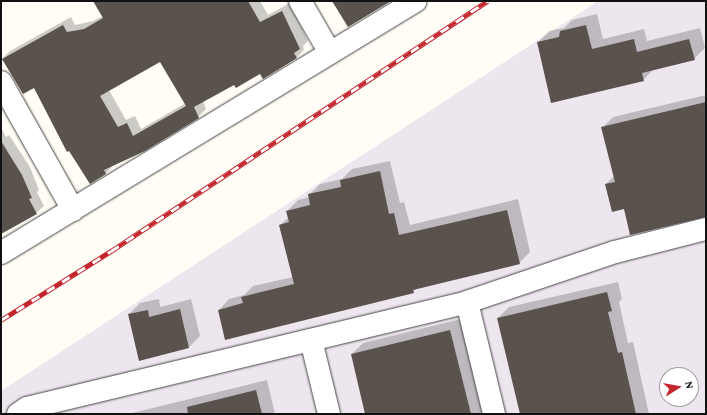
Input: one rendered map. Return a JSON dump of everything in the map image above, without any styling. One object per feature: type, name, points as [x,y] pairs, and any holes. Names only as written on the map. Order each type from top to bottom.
[{"type":"street","points":[[300,1],[330,53]]},
{"type":"street","points":[[1,253],[415,1]]},
{"type":"street","points":[[1,82],[73,210]]},
{"type":"street","points":[[18,414],[26,408],[467,302],[615,252],[706,229]]},
{"type":"street","points":[[467,302],[494,414]]},
{"type":"street","points":[[312,340],[329,414]]},
{"type":"shaded area","points":[[598,1],[706,1],[706,414],[1,414],[1,391]]},
{"type":"building","points":[[93,1],[248,1],[260,22],[282,11],[300,49],[294,53],[297,58],[263,79],[260,74],[236,88],[234,85],[194,107],[199,118],[145,151],[104,170],[106,174],[90,184],[69,151],[67,152],[34,88],[23,94],[2,59],[63,25],[67,32],[84,29],[103,18]],"holes":[[[160,62],[186,106],[133,136],[127,123],[118,127],[100,96]]]},
{"type":"building","points":[[332,1],[391,1],[348,27]]},
{"type":"building","points":[[586,25],[592,49],[634,39],[637,52],[689,39],[695,60],[642,73],[644,81],[551,103],[537,42],[559,37],[560,31]]},
{"type":"building","points":[[706,102],[706,217],[630,235],[624,209],[612,212],[605,184],[615,182],[601,127]]},
{"type":"building","points":[[1,141],[22,175],[32,198],[29,199],[37,214],[1,234]]},
{"type":"building","points":[[380,171],[389,214],[394,213],[399,235],[507,210],[520,264],[413,290],[414,293],[225,340],[218,310],[243,303],[241,297],[294,284],[279,225],[289,222],[286,211],[310,205],[308,194],[341,187],[340,180]]},
{"type":"building","points":[[607,292],[612,311],[608,312],[618,353],[622,352],[636,414],[520,414],[497,318]]},
{"type":"building","points":[[180,309],[189,348],[139,361],[128,314],[148,310],[149,317]]},
{"type":"building","points":[[450,330],[471,414],[365,414],[351,354]]},
{"type":"building","points":[[256,390],[262,414],[188,414],[187,407]]},
{"type":"railway","points":[[1,320],[111,251],[487,1]]}]
